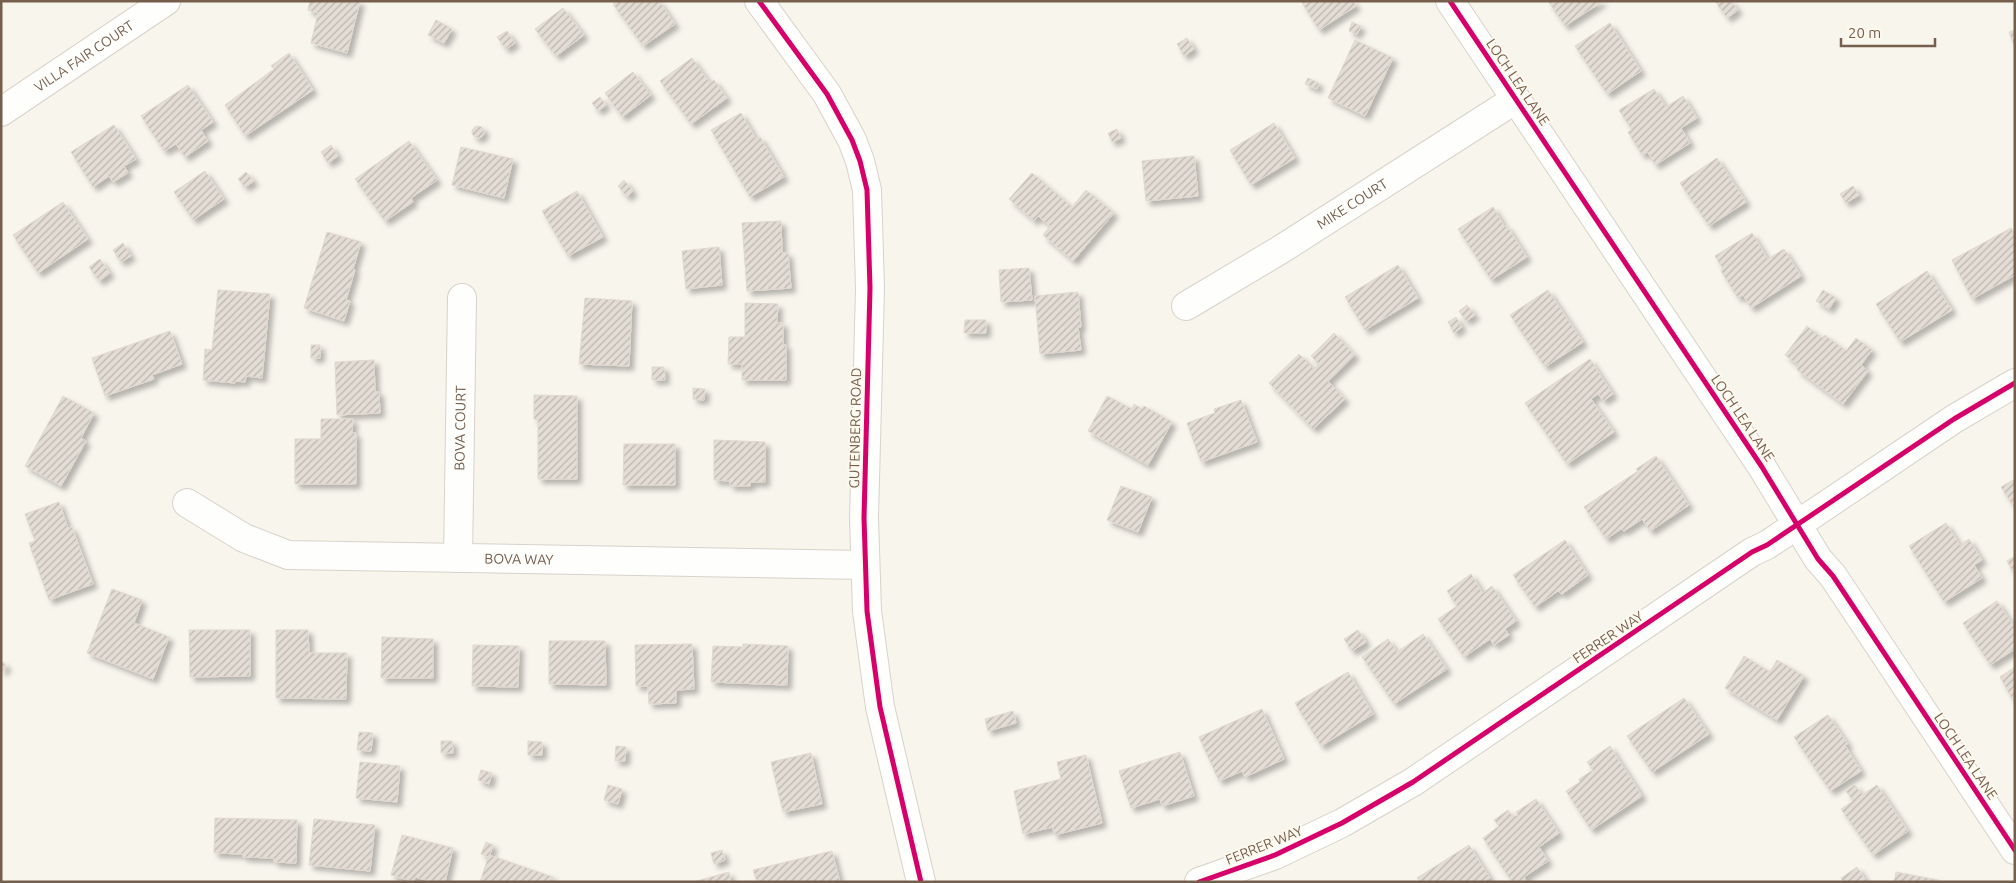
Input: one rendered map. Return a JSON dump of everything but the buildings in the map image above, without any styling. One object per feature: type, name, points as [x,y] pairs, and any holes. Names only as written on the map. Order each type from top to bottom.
[{"type":"street","name":"VILLA FAIR COURT","points":[[1,112],[166,1]]},
{"type":"street","name":"GUTENBERG ROAD","points":[[758,1],[827,94],[852,140],[860,161],[866,190],[870,288],[864,518],[867,611],[880,707],[921,882]]},
{"type":"street","name":"LOCH LEA LANE","points":[[1450,1],[1762,467],[1818,559],[1833,576],[2015,850]]},
{"type":"street","name":"MIKE COURT","points":[[1186,306],[1280,250],[1516,99]]},
{"type":"street","name":"BOVA COURT","points":[[458,558],[462,298]]},
{"type":"street","name":"FERRER WAY","points":[[1199,882],[1283,851],[1342,823],[1413,782],[1954,419],[2015,383]]},
{"type":"street","name":"BOVA WAY","points":[[187,503],[244,538],[288,555],[866,565]]},
{"type":"cycle path","points":[[759,1],[827,94],[852,140],[860,161],[867,190],[870,288],[864,518],[867,611],[880,707],[921,882]]},
{"type":"cycle path","points":[[1450,1],[1762,467],[1818,559],[1833,576],[2015,850]]},
{"type":"cycle path","points":[[1199,882],[1275,855],[1342,823],[1413,782],[1752,552],[1767,545],[1954,419],[2015,383]]}]
